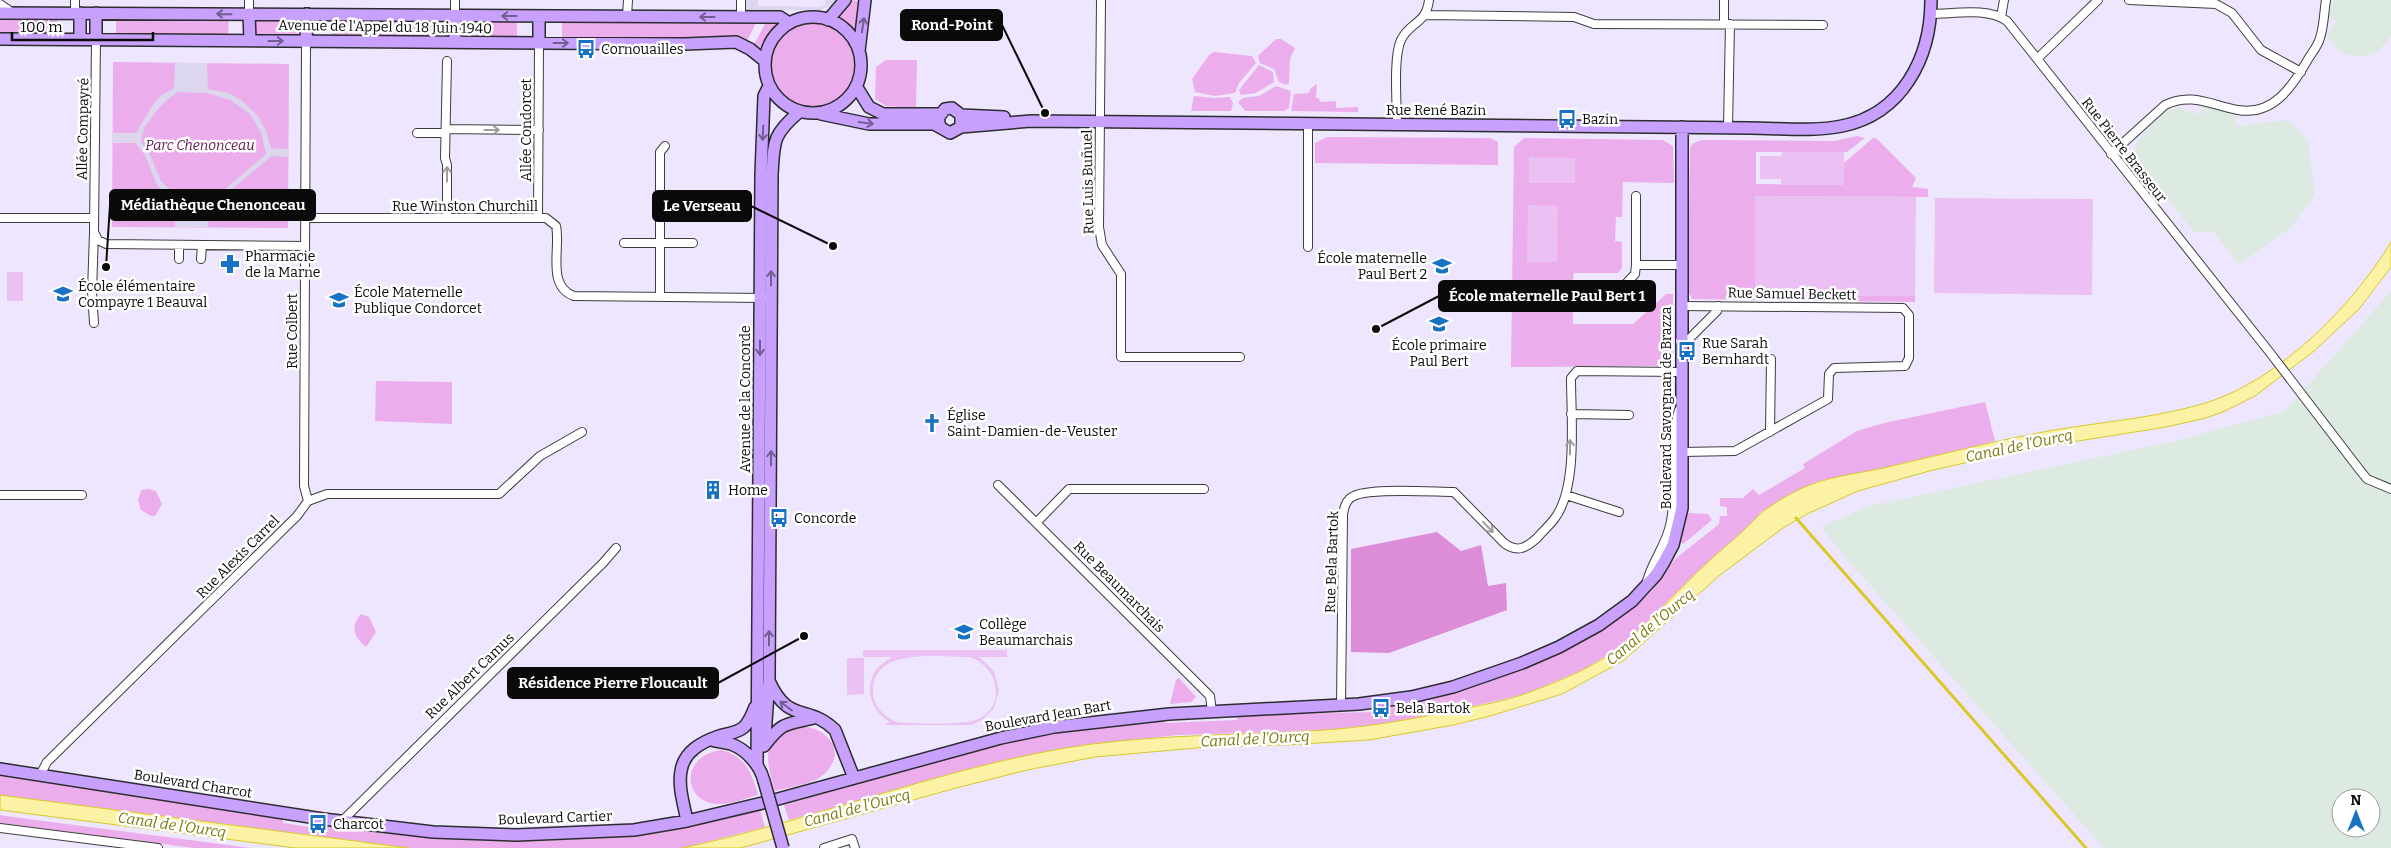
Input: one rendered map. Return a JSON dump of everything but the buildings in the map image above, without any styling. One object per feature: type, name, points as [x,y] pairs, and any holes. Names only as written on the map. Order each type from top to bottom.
[{"type":"street","points":[[75,0],[80,39]]},
{"type":"street","points":[[249,0],[250,40]]},
{"type":"street","points":[[454,0],[455,42]]},
{"type":"street","points":[[627,16],[628,0]]},
{"type":"street","points":[[741,0],[741,17]]},
{"type":"street","points":[[828,20],[845,0]]},
{"type":"street","points":[[818,113],[839,106],[856,86],[861,64],[859,51],[865,0]]},
{"type":"street","name":"Rue Luis Buñuel","points":[[1101,0],[1099,228],[1102,245],[1121,274],[1121,357],[1240,357]]},
{"type":"street","points":[[1397,124],[1397,58],[1400,41],[1426,15],[1428,0]]},
{"type":"street","points":[[1724,0],[1727,24],[1728,127]]},
{"type":"street","points":[[1931,0],[1931,14],[1988,14],[2001,17],[2004,0]]},
{"type":"street","points":[[2038,58],[2098,0]]},
{"type":"street","points":[[2129,0],[2216,4],[2232,13],[2261,50],[2301,72]]},
{"type":"street","points":[[2111,154],[2165,105],[2174,101],[2188,98],[2239,110],[2259,109],[2278,101],[2301,72],[2320,38],[2326,0]]},
{"type":"street","points":[[0,4],[13,13]]},
{"type":"street","name":"Avenue de l'Appel du 18 Juin 1940","points":[[0,13],[780,17],[789,23]]},
{"type":"street","points":[[96,13],[96,39]]},
{"type":"street","points":[[306,41],[307,14]]},
{"type":"street","name":"Rue René Bazin","points":[[961,127],[1031,121],[1682,127],[1842,126],[1874,114],[1903,91],[1915,72],[1924,50],[1931,14]]},
{"type":"street","points":[[1426,15],[1574,17],[1594,24],[1823,25]]},
{"type":"street","points":[[539,16],[539,43]]},
{"type":"street","points":[[856,86],[869,107],[882,114],[939,114],[948,108],[956,110],[961,114],[961,127],[950,133],[934,124],[869,124],[818,113],[799,112],[781,102],[769,86],[765,72],[765,61],[769,44],[777,32],[789,23],[801,18],[815,17],[842,26],[852,37],[859,51]]},
{"type":"street","name":"Rue Pierre Brasseur","points":[[2001,17],[2007,21],[2038,58],[2111,154],[2272,354],[2367,478],[2391,489]]},
{"type":"street","name":"Avenue de l'Appel du 18 Juin 1940","points":[[0,39],[539,43],[736,42],[750,49],[765,61]]},
{"type":"street","name":"Allée Compayré","points":[[94,218],[96,39]]},
{"type":"street","name":"Rue Colbert","points":[[306,41],[304,486],[308,501]]},
{"type":"street","name":"Allée Condorcet","points":[[538,218],[539,43]]},
{"type":"street","points":[[447,61],[447,218]]},
{"type":"street","name":"Avenue de la Concorde","points":[[761,773],[769,680],[766,298],[761,175],[764,96],[769,86]]},
{"type":"street","name":"Avenue de la Concorde","points":[[761,773],[757,704],[766,298],[774,146],[777,134],[799,112]]},
{"type":"street","points":[[939,114],[938,121],[940,127]]},
{"type":"street","name":"Rue René Bazin","points":[[961,114],[1019,118],[1031,121]]},
{"type":"street","points":[[1308,124],[1308,247]]},
{"type":"street","name":"Boulevard Savorgnan de Brazza","points":[[1341,706],[1439,691],[1522,664],[1559,647],[1599,625],[1644,589],[1664,562],[1678,528],[1682,508],[1680,341],[1682,127]]},
{"type":"street","points":[[417,133],[539,130]]},
{"type":"street","points":[[660,297],[660,152],[665,146]]},
{"type":"street","points":[[1581,291],[1619,291],[1635,274],[1636,196]]},
{"type":"street","points":[[0,218],[94,218],[92,292],[94,323]]},
{"type":"street","name":"Rue Winston Churchill","points":[[305,218],[546,218],[556,226],[558,276],[562,289],[574,296],[766,298]]},
{"type":"street","points":[[94,232],[98,240],[106,244],[305,246]]},
{"type":"street","points":[[624,243],[693,243]]},
{"type":"street","points":[[179,244],[179,260]]},
{"type":"street","points":[[201,260],[202,245]]},
{"type":"street","points":[[1636,265],[1681,265]]},
{"type":"street","name":"Rue Samuel Beckett","points":[[1681,306],[1903,308],[1909,315],[1909,358],[1905,366],[1834,368],[1829,374],[1828,399],[1770,432]]},
{"type":"street","points":[[1680,341],[1687,341],[1718,311],[1718,306]]},
{"type":"street","points":[[1682,452],[1735,452],[1770,432],[1771,360]]},
{"type":"street","name":"Rue Bela Bartok","points":[[1341,706],[1343,514],[1347,501],[1351,497],[1366,492],[1454,492],[1504,543],[1517,549],[1522,549],[1532,543],[1556,518],[1566,496],[1570,475],[1571,378],[1578,371],[1680,372]]},
{"type":"street","points":[[1644,589],[1648,576],[1664,545],[1671,522],[1674,428],[1681,406]]},
{"type":"street","points":[[1570,414],[1629,415]]},
{"type":"street","points":[[308,501],[318,496],[348,492],[499,494],[540,456],[582,432]]},
{"type":"street","name":"Rue Beaumarchais","points":[[998,485],[1210,696],[1212,712]]},
{"type":"street","points":[[1037,522],[1069,489],[1204,489]]},
{"type":"street","points":[[0,495],[82,495]]},
{"type":"street","points":[[1566,496],[1620,512]]},
{"type":"street","name":"Rue Alexis Carrel","points":[[40,775],[47,762],[297,516],[308,501]]},
{"type":"street","name":"Rue Albert Camus","points":[[341,822],[616,548]]},
{"type":"street","points":[[769,680],[775,694],[783,705],[793,711],[806,713],[829,724],[839,737],[854,778]]},
{"type":"street","points":[[687,821],[680,771],[686,756],[695,748],[719,736],[736,732],[743,728],[750,719],[757,704]]},
{"type":"street","name":"Boulevard Jean Bart","points":[[767,802],[1027,732],[1130,717],[1341,706]]},
{"type":"street","points":[[764,746],[777,730],[785,724],[815,717]]},
{"type":"street","points":[[712,740],[733,745],[742,750],[761,773],[783,848]]},
{"type":"street","name":"Boulevard Charcot","points":[[0,769],[341,822]]},
{"type":"street","name":"Boulevard Cartier","points":[[341,822],[433,832],[517,835],[602,833],[634,830],[687,821],[767,802]]},
{"type":"street","points":[[0,828],[158,848]]},
{"type":"street","points":[[824,848],[852,839],[855,848]]},
{"type":"shaded area","points":[[744,0],[758,0],[758,6],[820,7],[825,5],[825,0],[837,0],[830,6],[820,10],[762,10],[761,12],[751,12],[746,9]]},
{"type":"shaded area","points":[[2333,0],[2391,0],[2391,35],[2388,41],[2376,52],[2364,56],[2353,56],[2340,52],[2327,38],[2336,21],[2328,17]]},
{"type":"shaded area","points":[[175,63],[207,63],[208,89],[228,93],[241,100],[258,116],[266,131],[271,148],[289,149],[288,157],[272,156],[226,194],[207,200],[208,227],[175,227],[175,200],[162,191],[156,183],[145,155],[135,143],[112,143],[112,133],[136,133],[160,96],[174,88]],"holes":[[[178,92],[207,93],[230,100],[249,113],[261,132],[266,154],[223,191],[192,197],[175,195],[161,181],[150,155],[141,142],[144,128],[158,109]]]},
{"type":"shaded area","points":[[2203,105],[2236,115],[2237,126],[2288,120],[2308,140],[2315,195],[2292,226],[2239,265],[2213,231],[2194,232],[2135,161],[2135,147],[2141,136],[2168,110],[2180,107],[2198,115]]},
{"type":"shaded area","points":[[1782,152],[1844,152],[1844,185],[1781,185],[1781,179],[1760,179],[1760,156],[1781,156]]},
{"type":"shaded area","points":[[1529,157],[1575,158],[1575,183],[1529,183]]},
{"type":"shaded area","points":[[1755,196],[1916,197],[1915,296],[1755,295]]},
{"type":"shaded area","points":[[1935,198],[2093,199],[2092,295],[1934,293]]},
{"type":"shaded area","points":[[1528,205],[1558,206],[1557,262],[1527,262]]},
{"type":"shaded area","points":[[7,272],[23,272],[23,301],[7,301]]},
{"type":"shaded area","points":[[2391,291],[2391,848],[2104,848],[1851,564],[1821,527],[1869,506],[2175,441],[2285,411]]},
{"type":"shaded area","points":[[1437,532],[1461,551],[1481,545],[1488,586],[1506,583],[1507,610],[1389,653],[1351,652],[1351,549]]},
{"type":"shaded area","points":[[863,650],[1007,650],[1007,657],[979,657],[994,671],[999,690],[994,708],[982,720],[971,725],[886,725],[890,722],[874,706],[871,699],[870,685],[876,670],[892,657],[863,657]],"holes":[[[941,656],[969,657],[979,662],[993,677],[996,697],[993,706],[986,714],[976,720],[970,722],[925,724],[896,722],[887,717],[875,703],[873,693],[875,678],[883,668],[894,661],[909,657]]]},
{"type":"shaded area","points":[[847,658],[864,658],[864,694],[847,695]]},
{"type":"green space","points":[[850,0],[859,1],[857,32],[837,18]]},
{"type":"green space","points":[[0,17],[57,17],[57,34],[0,34]]},
{"type":"green space","points":[[116,17],[229,18],[228,35],[116,34]]},
{"type":"green space","points":[[298,18],[302,23],[302,32],[298,36],[259,36],[254,32],[254,21],[258,19]]},
{"type":"green space","points":[[332,19],[433,20],[432,37],[332,36]]},
{"type":"green space","points":[[477,21],[517,21],[517,37],[477,38]]},
{"type":"green space","points":[[562,21],[757,21],[747,41],[730,37],[562,38]]},
{"type":"green space","points":[[765,21],[775,22],[777,25],[763,46],[758,49],[753,46]]},
{"type":"green space","points":[[812,23],[828,26],[842,35],[851,49],[854,65],[851,81],[842,95],[828,104],[812,107],[796,104],[782,95],[773,81],[770,65],[773,49],[782,35],[796,26]]},
{"type":"green space","points":[[1276,39],[1281,39],[1295,48],[1290,59],[1289,83],[1286,85],[1279,82],[1274,69],[1260,63],[1258,56]]},
{"type":"green space","points":[[1214,52],[1252,56],[1256,63],[1239,83],[1235,93],[1215,96],[1195,92],[1192,79],[1209,55]]},
{"type":"green space","points":[[886,60],[917,60],[916,108],[886,106],[875,99],[876,67]]},
{"type":"green space","name":"Parc Chenonceau","points":[[113,62],[289,64],[288,228],[112,227]]},
{"type":"green space","points":[[1259,65],[1273,72],[1274,82],[1256,93],[1241,95],[1239,90]]},
{"type":"green space","points":[[1317,84],[1316,98],[1319,98],[1320,102],[1336,101],[1336,108],[1358,107],[1358,112],[1291,111],[1294,94],[1309,93],[1310,89]]},
{"type":"green space","points":[[1276,86],[1291,91],[1289,108],[1284,111],[1245,111],[1238,102],[1243,98],[1259,96]]},
{"type":"green space","points":[[1194,96],[1230,97],[1233,103],[1231,111],[1191,111]]},
{"type":"green space","points":[[1857,136],[1865,138],[1847,152],[1756,152],[1756,184],[1844,185],[1844,163],[1873,138],[1876,138],[1916,178],[1912,187],[1928,189],[1928,197],[1756,196],[1755,295],[1915,296],[1915,302],[1692,299],[1688,291],[1690,148],[1692,144],[1701,140],[1834,141]]},
{"type":"green space","points":[[1327,137],[1490,138],[1498,142],[1498,165],[1315,163],[1315,143]]},
{"type":"green space","points":[[1524,138],[1663,140],[1673,146],[1674,183],[1623,182],[1622,217],[1616,217],[1615,241],[1622,242],[1622,268],[1618,273],[1574,273],[1573,280],[1566,281],[1566,294],[1569,294],[1569,310],[1573,311],[1573,324],[1633,324],[1666,294],[1673,294],[1673,359],[1665,366],[1511,367],[1514,147]]},
{"type":"green space","points":[[376,381],[452,382],[452,424],[375,421]]},
{"type":"green space","points":[[1985,402],[1995,441],[1853,476],[1819,481],[1761,512],[1751,524],[1709,561],[1624,644],[1585,669],[1522,695],[1438,714],[1369,726],[1311,731],[1177,735],[1089,745],[1019,758],[954,774],[789,820],[784,805],[936,760],[1052,732],[1100,725],[1164,720],[1164,723],[1237,720],[1237,715],[1373,712],[1384,709],[1384,706],[1474,687],[1523,668],[1584,640],[1610,625],[1634,607],[1651,592],[1675,559],[1719,524],[1720,516],[1727,516],[1727,507],[1720,506],[1720,498],[1743,498],[1753,489],[1759,495],[1805,468],[1803,464],[1857,431],[1884,423]]},
{"type":"green space","points":[[141,490],[156,491],[162,504],[155,516],[151,516],[141,510],[138,500]]},
{"type":"green space","points":[[1688,513],[1708,514],[1712,520],[1683,544],[1680,542]]},
{"type":"green space","points":[[361,614],[369,617],[376,632],[366,647],[356,636],[355,632],[355,623]]},
{"type":"green space","points":[[1179,678],[1196,697],[1191,702],[1170,704],[1176,680]]},
{"type":"green space","points":[[797,726],[818,730],[826,735],[834,749],[834,758],[831,766],[818,778],[807,783],[775,791],[768,761],[770,745],[780,732]]},
{"type":"green space","points":[[722,750],[737,757],[747,767],[758,795],[725,804],[707,802],[698,796],[693,788],[691,779],[692,769],[698,761],[708,754]]},
{"type":"green space","points":[[0,774],[283,818],[283,823],[323,829],[324,825],[431,838],[500,841],[637,836],[760,810],[765,827],[682,848],[409,848],[0,795]]},
{"type":"green space","points":[[0,815],[251,848],[194,848],[0,823]]},
{"type":"water","name":"Canal de l'Ourcq","points":[[2391,242],[2391,267],[2359,309],[2314,351],[2255,396],[2206,418],[2166,427],[2028,449],[1933,470],[1858,491],[1807,514],[1783,528],[1720,575],[1623,661],[1562,694],[1453,725],[1369,740],[1207,747],[1095,757],[1027,770],[956,788],[741,848],[682,848],[785,822],[988,764],[1040,753],[1092,744],[1146,739],[1327,730],[1364,726],[1439,714],[1521,695],[1578,672],[1612,653],[1645,625],[1710,560],[1762,512],[1783,498],[1809,485],[1832,478],[2012,438],[2166,413],[2202,404],[2230,394],[2284,361],[2310,339],[2355,292],[2375,267]]},
{"type":"water","name":"Canal de l'Ourcq","points":[[0,795],[409,848],[296,848],[0,810]]},
{"type":"waterway","points":[[1796,518],[2086,848]]},
{"type":"place","name":"Cornouailles","points":[[586,49]]},
{"type":"place","name":"Rond-Point","points":[[1045,113]]},
{"type":"place","name":"Bazin","points":[[1567,119]]},
{"type":"place","name":"Le Verseau","points":[[833,246]]},
{"type":"place","name":"Pharmacie de la Marne","points":[[230,264]]},
{"type":"place","name":"École maternelle Paul Bert 2","points":[[1442,266]]},
{"type":"place","name":"Médiathèque Chenonceau","points":[[106,267]]},
{"type":"place","name":"École élémentaire Compayre 1 Beauval","points":[[63,294]]},
{"type":"place","name":"École Maternelle Publique Condorcet","points":[[339,300]]},
{"type":"place","name":"École primaire Paul Bert","points":[[1439,324]]},
{"type":"place","name":"École maternelle Paul Bert 1","points":[[1376,329]]},
{"type":"place","name":"Rue Sarah Bernhardt","points":[[1687,351]]},
{"type":"place","name":"Église Saint-Damien-de-Veuster","points":[[932,423]]},
{"type":"place","name":"Home","points":[[713,490]]},
{"type":"place","name":"Concorde","points":[[779,518]]},
{"type":"place","name":"Collège Beaumarchais","points":[[964,632]]},
{"type":"place","name":"Résidence Pierre Floucault","points":[[804,636]]},
{"type":"place","name":"Bela Bartok","points":[[1381,708]]},
{"type":"place","name":"Charcot","points":[[318,824]]}]
